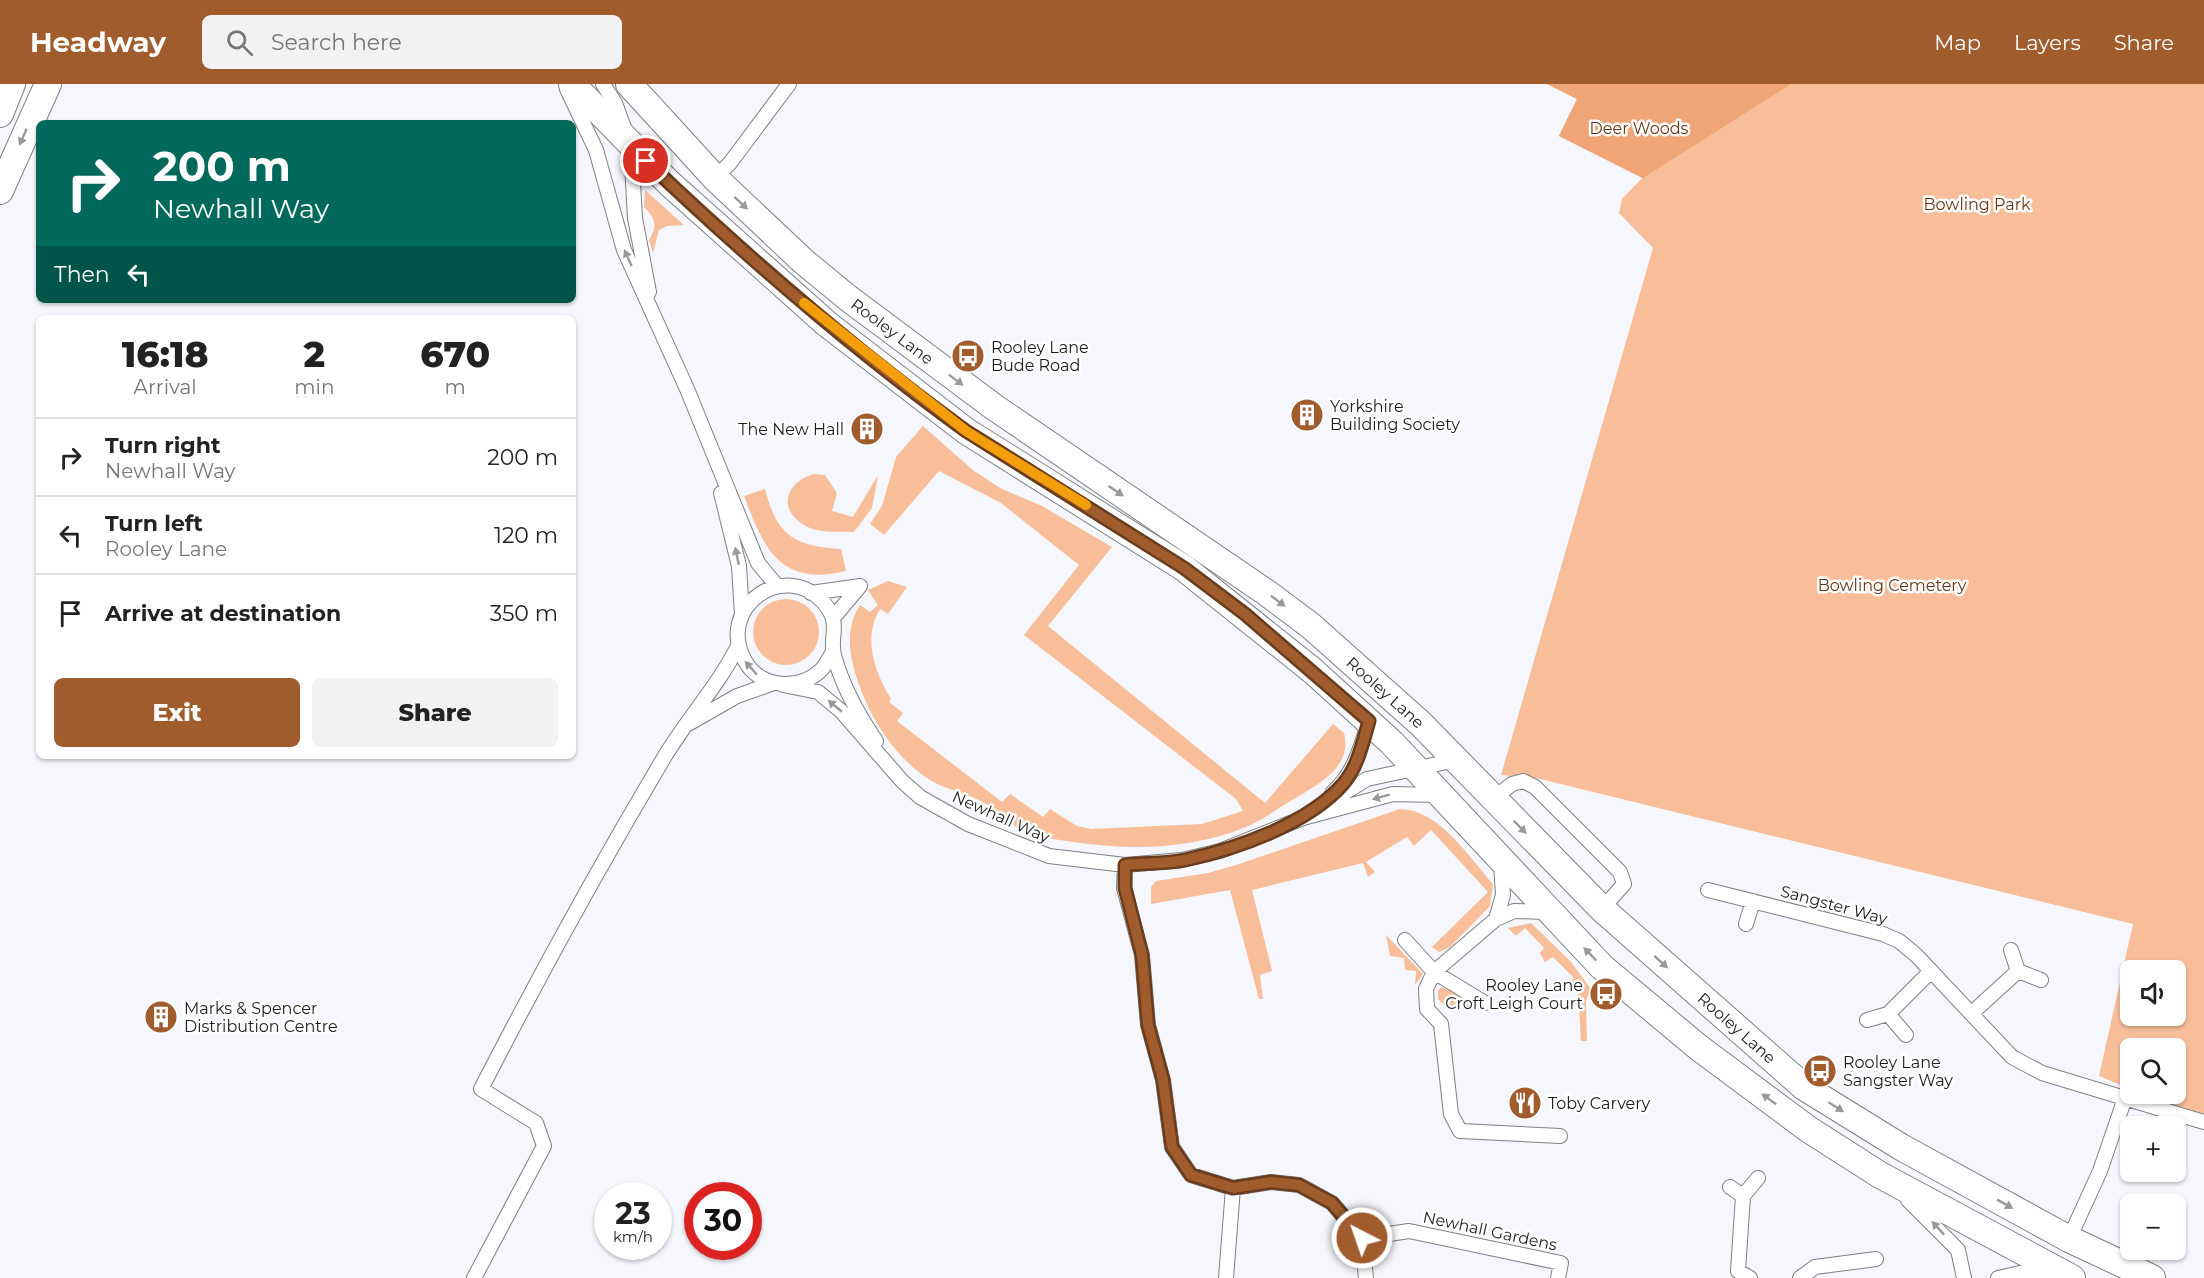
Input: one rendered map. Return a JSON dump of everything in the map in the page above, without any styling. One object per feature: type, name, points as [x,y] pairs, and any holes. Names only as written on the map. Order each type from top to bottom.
[{"type":"highway","points":[[0,114],[12,84]]},
{"type":"highway","points":[[0,191],[48,84]]},
{"type":"highway","name":"Rooley Lane","points":[[572,84],[632,147],[827,324],[966,431],[1184,568],[1245,614],[1369,721],[1602,967],[1698,1047],[1808,1129],[1880,1175],[2071,1278]]},
{"type":"highway","name":"Rooley Lane","points":[[629,84],[715,178],[803,261],[848,298],[994,408],[1267,593],[1311,626],[1421,724],[1602,909],[1804,1087],[1901,1147],[2068,1239],[2152,1278]]},
{"type":"street","points":[[565,84],[596,150],[624,250],[653,311],[758,563],[777,586]]},
{"type":"street","points":[[603,84],[615,102],[632,147],[635,218],[653,311]]},
{"type":"street","points":[[715,178],[730,163],[789,84]]},
{"type":"street","points":[[699,422],[733,534],[739,566],[742,614]]},
{"type":"street","points":[[474,1278],[544,1146],[536,1123],[481,1089],[589,888],[684,726],[722,677],[738,646],[738,626],[742,614],[759,593],[777,586],[795,587],[811,593],[824,604],[833,618],[860,586],[811,593]]},
{"type":"street","name":"Newhall Way","points":[[833,618],[836,633],[833,652],[852,698],[902,781]]},
{"type":"street","name":"Newhall Way","points":[[738,646],[752,671],[779,684],[818,692],[841,711],[902,781],[920,797],[968,824],[1049,856],[1125,865],[1182,860],[1220,851],[1303,818],[1393,794],[1439,795]]},
{"type":"street","points":[[684,726],[737,696],[779,684],[807,681],[822,670],[833,652]]},
{"type":"street","name":"Newhall Way","points":[[1303,818],[1344,783],[1358,756],[1369,721]]},
{"type":"street","name":"Newhall Way","points":[[1303,818],[1367,779],[1456,760]]},
{"type":"street","points":[[1493,799],[1512,784],[1523,781],[1535,786],[1620,873],[1624,885],[1602,909]]},
{"type":"street","points":[[1496,919],[1503,895],[1502,862]]},
{"type":"street","points":[[1125,865],[1125,888],[1142,955],[1148,1025],[1163,1080],[1172,1147],[1191,1175],[1233,1188],[1271,1182],[1299,1185],[1332,1203],[1362,1238],[1366,1278]]},
{"type":"street","name":"Sangster Way","points":[[1708,890],[1883,934],[1899,941],[1972,1012],[2012,1057],[2042,1073],[2120,1096]]},
{"type":"street","points":[[1746,924],[1753,901]]},
{"type":"street","points":[[1549,912],[1514,911],[1496,919],[1434,972],[1426,989],[1427,1009],[1441,1024],[1451,1114],[1460,1131],[1560,1136]]},
{"type":"street","points":[[1405,940],[1434,972],[1485,1003]]},
{"type":"street","points":[[2011,950],[2019,970],[2041,980]]},
{"type":"street","points":[[1972,1012],[2019,970]]},
{"type":"street","points":[[1867,1020],[1888,1014],[1930,972]]},
{"type":"street","points":[[1888,1014],[1906,1035]]},
{"type":"street","points":[[2068,1239],[2100,1171],[2123,1104]]},
{"type":"street","name":"Sangster Way","points":[[2145,1104],[2204,1122]]},
{"type":"street","points":[[1880,1175],[1934,1223],[1958,1250],[1964,1278]]},
{"type":"street","points":[[1750,1278],[1738,1271],[1743,1196],[1758,1178]]},
{"type":"street","points":[[1730,1187],[1743,1196]]},
{"type":"street","points":[[1226,1278],[1233,1188]]},
{"type":"street","name":"Newhall Gardens","points":[[1362,1238],[1408,1231],[1562,1263],[1558,1278]]},
{"type":"street","points":[[1800,1278],[1815,1267],[1876,1259]]},
{"type":"street","points":[[1998,1278],[2020,1273],[2071,1278]]},
{"type":"green space","name":"Bowling Cemetery","points":[[1547,84],[2204,84],[2204,1117],[2169,1104],[2186,1104],[2186,1038],[2120,1038],[2120,1085],[2099,1076],[2120,982],[2120,1026],[2186,1026],[2186,960],[2125,960],[2133,924],[1536,778],[1501,775],[1653,248],[1619,213],[1622,199],[1642,178],[1559,136],[1577,99]]},
{"type":"green space","name":"Deer Woods","points":[[1547,84],[1791,84],[1643,178],[1559,136],[1577,99]]},
{"type":"green space","points":[[645,190],[684,225],[667,226],[659,230],[653,253],[649,240],[654,231],[654,222],[644,207]]},
{"type":"green space","points":[[923,426],[974,471],[1002,489],[1042,506],[1112,547],[1048,626],[1265,803],[1333,724],[1344,733],[1345,744],[1344,754],[1334,771],[1318,784],[1262,819],[1232,832],[1180,844],[1130,847],[1073,842],[1029,833],[1013,825],[981,801],[939,785],[915,769],[884,734],[868,707],[857,679],[850,651],[850,632],[860,605],[870,612],[878,605],[868,590],[888,581],[907,587],[888,614],[880,609],[875,620],[871,644],[880,678],[891,699],[889,702],[903,713],[897,721],[1002,802],[1010,794],[1043,817],[1050,809],[1077,826],[1091,829],[1202,824],[1243,811],[1236,799],[1024,635],[1079,565],[1001,503],[939,471],[884,535],[870,524],[882,506],[896,457]]},
{"type":"green space","points":[[813,474],[825,475],[837,493],[832,511],[853,517],[878,475],[872,508],[854,532],[822,531],[810,528],[790,511],[788,496],[791,490],[796,483]]},
{"type":"green space","points":[[765,489],[775,518],[782,528],[799,541],[841,549],[846,571],[823,575],[805,573],[790,568],[777,559],[759,532],[744,496]]},
{"type":"green space","points":[[786,599],[798,602],[809,609],[816,620],[819,632],[816,644],[809,655],[798,662],[786,665],[774,662],[763,655],[756,644],[753,632],[756,620],[763,609],[774,602]]},
{"type":"green space","points":[[1400,809],[1414,811],[1440,826],[1463,848],[1493,884],[1490,906],[1450,947],[1439,952],[1432,947],[1488,892],[1431,830],[1414,846],[1407,837],[1366,862],[1375,872],[1368,877],[1363,863],[1252,890],[1272,971],[1260,975],[1263,999],[1259,999],[1230,890],[1151,904],[1151,887],[1156,881],[1208,873],[1236,865]]},
{"type":"green space","points":[[1531,923],[1571,962],[1591,989],[1586,1001],[1587,1041],[1581,1041],[1578,988],[1565,987],[1574,978],[1553,957],[1545,962],[1540,953],[1544,948],[1525,928],[1516,936],[1508,928]]},
{"type":"green space","points":[[1386,935],[1423,974],[1415,985],[1416,971],[1405,970],[1404,958],[1390,956]]},
{"type":"green space","points":[[1442,987],[1477,1004],[1476,1008],[1446,1007],[1438,999],[1438,990]]},
{"type":"slow traffic","points":[[804,303],[827,324],[966,431],[1086,505]]},
{"type":"place","name":"Rooley Lane Bude Road","points":[[968,356]]},
{"type":"place","name":"Yorkshire Building Society","points":[[1307,415]]},
{"type":"place","name":"The New Hall","points":[[867,429]]},
{"type":"place","name":"Rooley Lane Croft Leigh Court","points":[[1606,994]]},
{"type":"place","name":"Marks & Spencer Distribution Centre","points":[[161,1017]]},
{"type":"place","name":"Rooley Lane Sangster Way","points":[[1820,1071]]},
{"type":"place","name":"Toby Carvery","points":[[1525,1103]]},
{"type":"route","points":[[646,161],[827,324],[935,408],[966,431],[1184,568],[1245,614],[1369,721],[1358,756],[1344,783],[1303,818],[1220,851],[1182,860],[1125,865],[1125,888],[1142,955],[1148,1025],[1163,1080],[1172,1147],[1191,1175],[1233,1188],[1271,1182],[1299,1185],[1332,1203],[1362,1238]]},
{"type":"park label","name":"Bowling Park","points":[[1977,204]]}]
